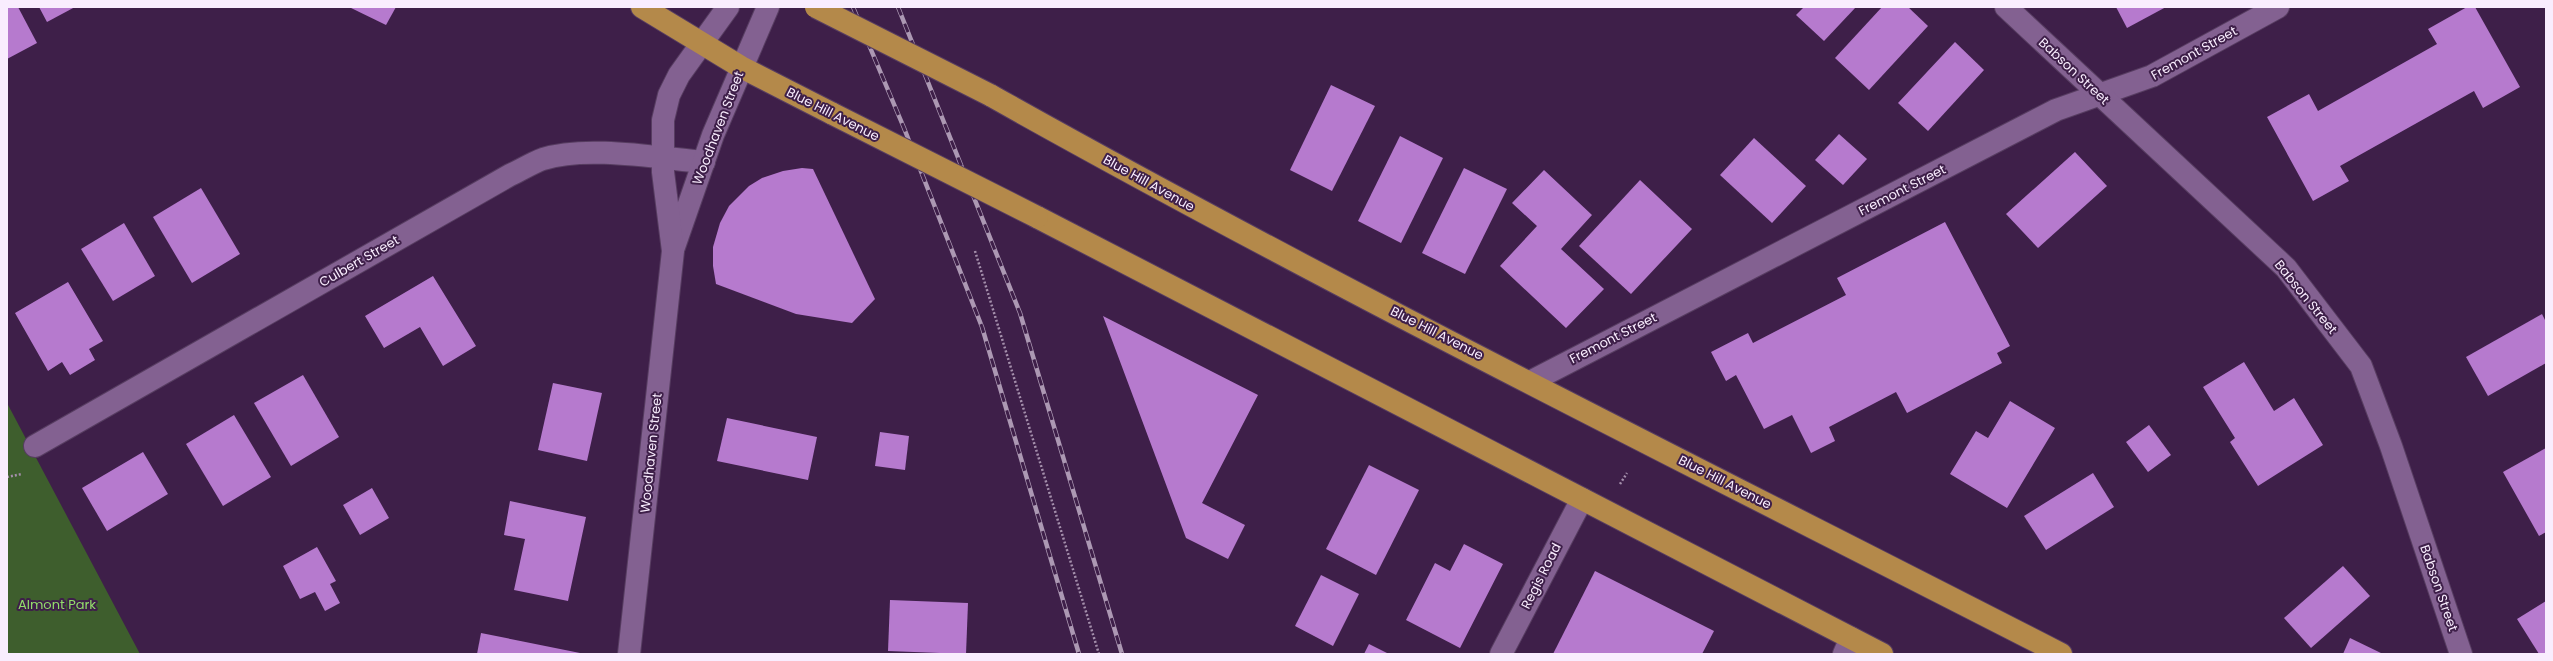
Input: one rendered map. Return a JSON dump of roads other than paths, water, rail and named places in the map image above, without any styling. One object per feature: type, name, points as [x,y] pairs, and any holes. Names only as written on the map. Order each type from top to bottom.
[{"type":"highway","name":"Blue Hill Avenue","points":[[642,7],[741,67],[1037,217],[1582,499],[1847,646],[1882,654]]},
{"type":"highway","name":"Blue Hill Avenue","points":[[816,7],[990,95],[1181,201],[2060,654]]},
{"type":"street","name":"Woodhaven Street","points":[[673,252],[662,158],[661,134],[669,95],[679,75],[728,7]]},
{"type":"street","name":"Woodhaven Street","points":[[629,654],[673,252],[704,162],[741,67],[768,7]]},
{"type":"street","name":"Babson Street","points":[[2006,7],[2286,268],[2361,366],[2391,446],[2461,654]]},
{"type":"street","name":"Fremont Street","points":[[1530,382],[2056,110],[2152,76],[2278,7]]},
{"type":"street","name":"Culbert Street","points":[[35,446],[510,175],[543,159],[577,154],[662,158],[704,162]]},
{"type":"street","name":"Regis Road","points":[[1501,654],[1582,499]]},
{"type":"railway","points":[[853,7],[904,128],[982,327],[1079,654]]},
{"type":"railway","points":[[898,7],[1020,313],[1122,654]]},
{"type":"park label","name":"Almont Park","points":[[57,604]]}]
